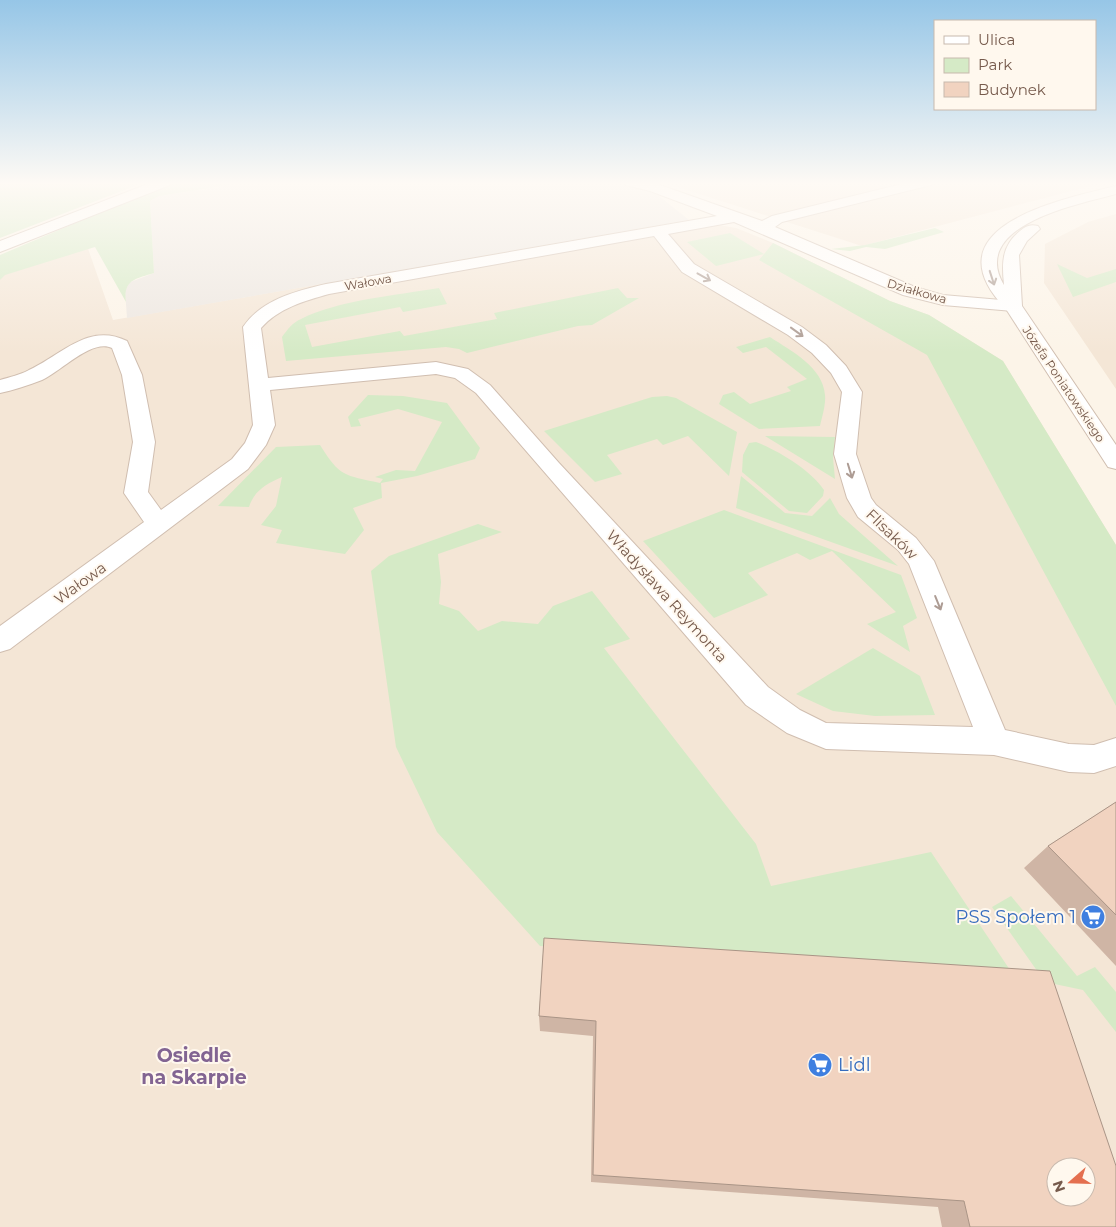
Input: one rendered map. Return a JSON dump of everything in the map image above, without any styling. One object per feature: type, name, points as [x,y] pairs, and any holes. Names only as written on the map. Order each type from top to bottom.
[{"type":"street","points":[[0,247],[20,239]]},
{"type":"street","name":"Wałowa","points":[[0,641],[240,464],[255,445],[264,425],[252,328],[262,315],[280,304],[326,289],[616,239]]},
{"type":"street","name":"Flisaków","points":[[664,239],[688,268],[795,330],[820,348],[839,370],[852,392],[845,454],[859,498],[867,511],[907,544],[921,561],[994,742]]},
{"type":"street","name":"Działkowa","points":[[791,239],[909,291],[949,300],[1013,306]]},
{"type":"street","name":"Józefa Poniatowskiego","points":[[998,239],[991,255],[989,269],[995,288],[1013,306],[1116,462]]},
{"type":"street","points":[[1013,306],[1015,288],[1009,272],[1010,259],[1019,239]]},
{"type":"street","points":[[0,387],[36,376],[77,349],[95,341],[110,340],[120,345],[132,375],[144,442],[136,492],[159,524]]},
{"type":"street","name":"Władysława Reymonta","points":[[258,385],[436,368],[461,373],[483,389],[551,468],[757,696],[781,715],[805,729],[826,736],[994,742],[1069,758],[1094,758],[1116,752]]},
{"type":"shaded area","points":[[152,239],[579,239],[127,318],[125,290],[128,283],[154,273]]},
{"type":"shaded area","points":[[578,239],[764,239],[890,301],[929,315],[1003,361],[1116,545],[1116,1227],[0,1227],[0,271],[85,240],[113,320]]},
{"type":"shaded area","points":[[841,239],[888,239],[862,246]]},
{"type":"shaded area","points":[[1054,239],[1116,239],[1116,389],[1044,283],[1045,244]]},
{"type":"green space","points":[[37,239],[152,239],[154,273],[136,279],[129,285],[126,289],[126,302],[95,247],[5,275],[0,280],[0,255]]},
{"type":"green space","points":[[700,239],[740,239],[764,254],[716,266],[687,242]]},
{"type":"green space","points":[[889,239],[919,239],[885,249],[866,247],[850,251],[831,249],[865,245]]},
{"type":"green space","points":[[773,243],[890,301],[929,315],[1003,361],[1116,545],[1116,706],[927,355],[759,260]]},
{"type":"green space","points":[[1057,264],[1087,278],[1116,269],[1116,282],[1073,297]]},
{"type":"green space","points":[[439,288],[447,304],[403,312],[400,307],[305,325],[312,347],[400,331],[404,336],[497,319],[494,313],[618,288],[627,298],[639,298],[592,325],[578,326],[467,353],[459,349],[446,347],[286,361],[282,337],[293,324],[301,319],[332,307]]},
{"type":"green space","points":[[770,337],[805,361],[819,376],[825,395],[824,411],[820,426],[759,429],[719,404],[723,395],[734,392],[750,404],[791,391],[787,387],[807,379],[766,347],[743,353],[736,347]]},
{"type":"green space","points":[[368,395],[403,396],[447,403],[480,448],[475,459],[417,476],[381,483],[382,498],[353,508],[364,530],[345,554],[276,543],[282,530],[261,525],[276,506],[282,477],[257,492],[249,507],[218,506],[276,447],[320,445],[338,469],[344,473],[380,483],[383,479],[375,477],[396,470],[415,471],[442,422],[398,409],[358,419],[361,426],[351,427],[348,417]]},
{"type":"green space","points":[[667,396],[676,398],[737,432],[729,476],[688,436],[663,445],[657,439],[607,455],[622,474],[595,482],[544,431],[652,397]]},
{"type":"green space","points":[[765,436],[835,437],[833,458],[835,479]]},
{"type":"green space","points":[[756,442],[794,462],[819,483],[824,490],[823,496],[807,513],[789,511],[742,472],[743,455],[749,443]]},
{"type":"green space","points":[[741,476],[785,513],[812,516],[830,498],[839,514],[898,566],[736,508]]},
{"type":"green space","points":[[724,510],[901,575],[917,618],[903,626],[910,652],[867,624],[896,612],[832,551],[810,560],[797,553],[748,573],[768,595],[714,618],[643,541]]},
{"type":"green space","points":[[478,524],[502,532],[438,554],[441,582],[439,604],[459,611],[478,631],[502,621],[538,624],[553,606],[592,591],[630,639],[604,648],[756,844],[771,886],[931,852],[1014,976],[540,946],[437,832],[396,747],[371,571],[389,556]]},
{"type":"green space","points":[[873,648],[920,676],[935,715],[875,716],[833,711],[796,694]]},
{"type":"green space","points":[[1011,896],[1077,976],[1095,967],[1116,992],[1116,1032],[1083,990],[1045,982],[992,907]]},
{"type":"building","points":[[1116,802],[1116,915],[1048,846]]},
{"type":"building","name":"Lidl","points":[[544,938],[1050,971],[1116,1166],[1116,1227],[970,1227],[964,1201],[593,1175],[596,1021],[539,1016]]},
{"type":"place","name":"PSS Społem 1","points":[[1093,917]]},
{"type":"place","name":"Lidl","points":[[820,1065]]},
{"type":"district","name":"Osiedle na Skarpie","points":[[194,1066]]}]
